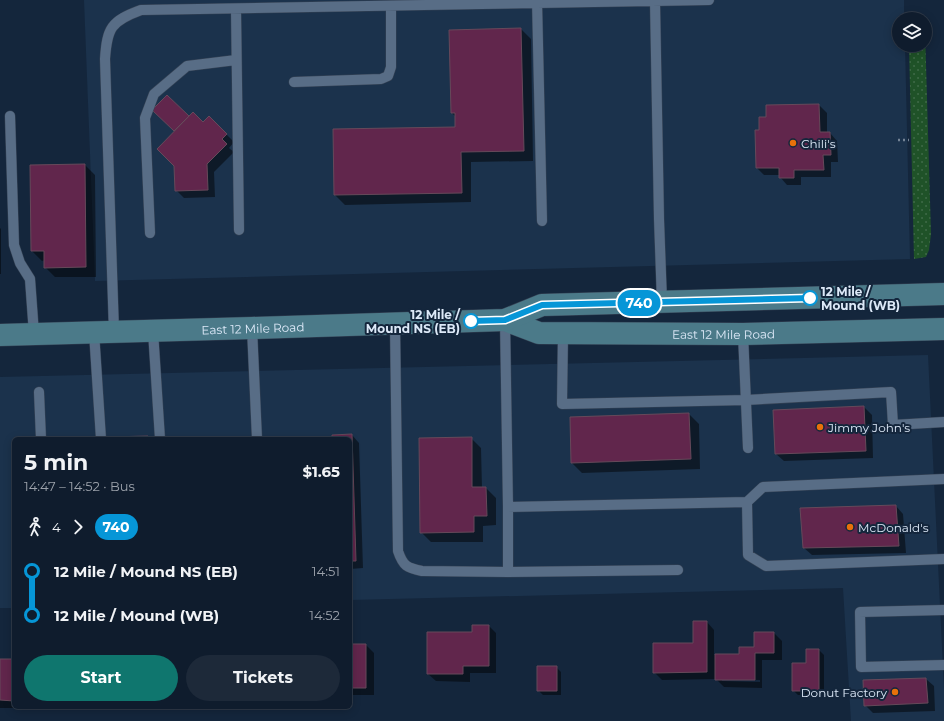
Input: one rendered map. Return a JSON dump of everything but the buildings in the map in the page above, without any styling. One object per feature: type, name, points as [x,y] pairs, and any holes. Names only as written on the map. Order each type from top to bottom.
[{"type":"main road","name":"East 12 Mile Road","points":[[0,335],[505,320],[542,305],[944,294]]},
{"type":"main road","name":"East 12 Mile Road","points":[[505,320],[539,333],[743,334],[944,329]]},
{"type":"lane","points":[[101,437],[104,332],[106,39],[114,24],[125,16],[141,10],[367,3],[391,6],[537,2],[709,0]]},
{"type":"lane","points":[[655,1],[662,302]]},
{"type":"lane","points":[[537,2],[542,221]]},
{"type":"lane","points":[[294,82],[381,79],[388,76],[391,67],[391,6]]},
{"type":"lane","points":[[236,8],[239,230]]},
{"type":"lane","points":[[150,233],[145,118],[154,94],[187,66],[236,60]]},
{"type":"lane","points":[[10,116],[14,245],[20,263],[30,279],[34,334]]},
{"type":"lane","points":[[505,320],[508,572]]},
{"type":"lane","points":[[395,324],[398,551],[402,563],[411,569],[422,571],[508,572],[678,570]]},
{"type":"lane","points":[[252,328],[257,437]]},
{"type":"lane","points":[[153,331],[160,437]]},
{"type":"lane","points":[[563,333],[562,404],[746,400],[891,392],[893,425],[944,422]]},
{"type":"lane","points":[[743,334],[748,448]]},
{"type":"lane","points":[[39,392],[41,437]]},
{"type":"lane","points":[[508,506],[747,502],[763,487],[944,480]]},
{"type":"lane","points":[[747,502],[748,554],[766,566],[944,559]]},
{"type":"lane","points":[[944,610],[860,612],[861,667],[944,665]]},
{"type":"path","points":[[898,140],[909,140]]},
{"type":"shaded area","points":[[84,0],[904,0],[904,12],[892,12],[892,52],[905,52],[910,259],[95,281]]},
{"type":"shaded area","points":[[928,355],[944,689],[944,721],[851,721],[843,588],[352,600],[352,437],[12,437],[12,608],[0,608],[0,377]]},
{"type":"green space","points":[[909,52],[926,52],[931,234],[929,250],[926,257],[914,259]]},
{"type":"bus line","name":"740","points":[[471,321],[505,320],[542,305],[810,298]]},
{"type":"place","name":"Chili's","points":[[793,143]]},
{"type":"place","name":"12 Mile / Mound (WB)","points":[[810,298]]},
{"type":"place","name":"12 Mile / Mound NS (EB)","points":[[471,321]]},
{"type":"place","name":"Jimmy John's","points":[[820,427]]},
{"type":"place","name":"McDonald's","points":[[850,527]]},
{"type":"place","name":"Donut Factory","points":[[895,692]]}]
